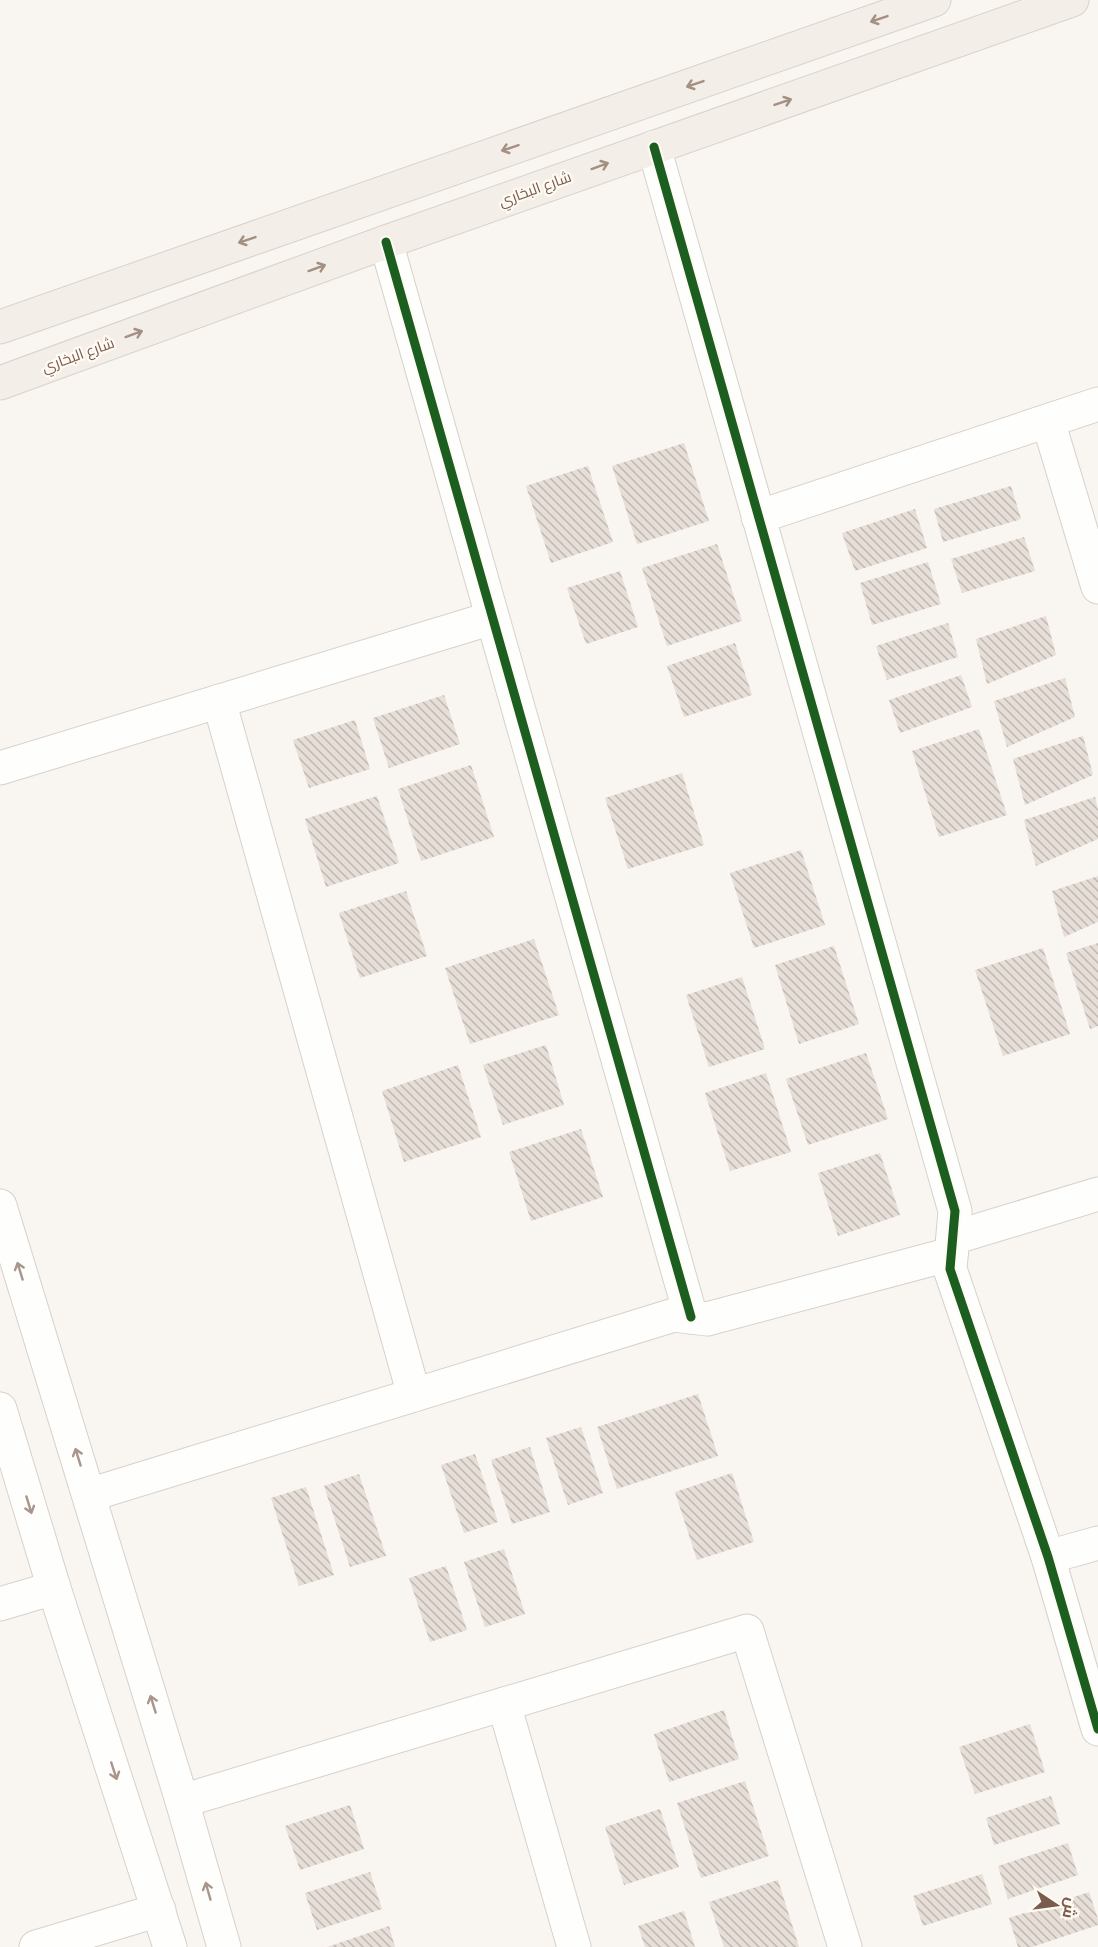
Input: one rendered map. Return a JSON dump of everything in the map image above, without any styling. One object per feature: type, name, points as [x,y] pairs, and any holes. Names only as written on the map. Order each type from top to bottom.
[{"type":"main road","points":[[0,327],[934,0]]},
{"type":"main road","name":"شارع البخاري","points":[[0,383],[654,147],[1072,0]]},
{"type":"street","points":[[654,147],[955,1211],[950,1269],[1048,1557],[1098,1729]]},
{"type":"street","points":[[386,243],[691,1317]]},
{"type":"street","points":[[758,517],[1098,404]]},
{"type":"street","points":[[1048,421],[1098,587]]},
{"type":"street","points":[[0,768],[492,618]]},
{"type":"street","points":[[219,701],[414,1395]]},
{"type":"street","points":[[89,1495],[674,1315],[707,1319],[952,1246],[1098,1194]]},
{"type":"street","points":[[0,1206],[182,1801],[224,1947]]},
{"type":"street","points":[[0,1409],[54,1588],[170,1947]]},
{"type":"street","points":[[1048,1557],[1098,1543]]},
{"type":"street","points":[[0,1605],[54,1588]]},
{"type":"street","points":[[182,1801],[747,1631],[844,1947]]},
{"type":"street","points":[[504,1704],[574,1947]]},
{"type":"street","points":[[36,1947],[159,1910]]},
{"type":"building","points":[[684,443],[709,521],[637,544],[612,466]]},
{"type":"building","points":[[588,466],[613,542],[551,563],[526,486]]},
{"type":"building","points":[[1011,486],[1021,519],[943,542],[934,509]]},
{"type":"building","points":[[915,509],[927,548],[855,571],[842,533]]},
{"type":"building","points":[[1024,537],[1035,571],[962,593],[951,559]]},
{"type":"building","points":[[717,544],[742,621],[667,646],[642,568]]},
{"type":"building","points":[[928,562],[941,604],[872,625],[860,583]]},
{"type":"building","points":[[620,571],[638,627],[586,644],[567,588]]},
{"type":"building","points":[[1046,616],[1056,655],[987,684],[976,639]]},
{"type":"building","points":[[948,623],[958,657],[887,680],[876,646]]},
{"type":"building","points":[[735,643],[752,695],[684,717],[667,666]]},
{"type":"building","points":[[961,675],[972,707],[900,733],[889,700]]},
{"type":"building","points":[[1065,678],[1075,717],[1007,747],[994,701]]},
{"type":"building","points":[[444,695],[460,744],[389,768],[373,718]]},
{"type":"building","points":[[355,720],[370,769],[309,788],[293,740]]},
{"type":"building","points":[[979,729],[1007,815],[939,837],[912,751]]},
{"type":"building","points":[[1083,736],[1093,775],[1025,805],[1013,759]]},
{"type":"building","points":[[471,765],[494,837],[421,861],[398,789]]},
{"type":"building","points":[[682,773],[704,845],[628,869],[605,798]]},
{"type":"building","points":[[377,796],[399,863],[326,887],[305,819]]},
{"type":"building","points":[[1095,797],[1098,810],[1098,839],[1036,866],[1024,820]]},
{"type":"building","points":[[801,850],[825,925],[754,948],[730,873]]},
{"type":"building","points":[[1098,876],[1098,922],[1064,937],[1052,891]]},
{"type":"building","points":[[406,891],[427,956],[360,978],[339,913]]},
{"type":"building","points":[[534,939],[559,1015],[470,1044],[445,968]]},
{"type":"building","points":[[1098,943],[1098,1026],[1090,1029],[1066,953]]},
{"type":"building","points":[[834,946],[859,1024],[799,1044],[775,965]]},
{"type":"building","points":[[1043,948],[1070,1034],[1003,1056],[975,970]]},
{"type":"building","points":[[742,977],[765,1049],[709,1067],[686,995]]},
{"type":"building","points":[[546,1045],[564,1105],[503,1125],[483,1065]]},
{"type":"building","points":[[866,1053],[888,1119],[808,1145],[786,1079]]},
{"type":"building","points":[[458,1065],[481,1137],[404,1162],[382,1091]]},
{"type":"building","points":[[766,1073],[791,1152],[730,1171],[705,1093]]},
{"type":"building","points":[[581,1129],[603,1197],[531,1221],[509,1152]]},
{"type":"building","points":[[880,1153],[900,1215],[838,1236],[818,1173]]},
{"type":"building","points":[[698,1394],[718,1456],[617,1489],[597,1427]]},
{"type":"building","points":[[581,1427],[603,1493],[568,1505],[546,1438]]},
{"type":"building","points":[[530,1447],[550,1512],[512,1524],[491,1460]]},
{"type":"building","points":[[475,1454],[498,1522],[464,1533],[441,1465]]},
{"type":"building","points":[[732,1473],[754,1542],[697,1560],[675,1492]]},
{"type":"building","points":[[359,1474],[386,1556],[350,1567],[324,1486]]},
{"type":"building","points":[[306,1487],[334,1575],[299,1586],[271,1498]]},
{"type":"building","points":[[504,1549],[525,1614],[485,1627],[464,1562]]},
{"type":"building","points":[[446,1566],[467,1630],[430,1642],[409,1578]]},
{"type":"building","points":[[724,1710],[739,1759],[669,1782],[654,1734]]},
{"type":"building","points":[[1030,1724],[1045,1772],[975,1794],[959,1747]]},
{"type":"building","points":[[745,1781],[769,1856],[701,1878],[677,1803]]},
{"type":"building","points":[[1051,1796],[1060,1824],[994,1845],[986,1818]]},
{"type":"building","points":[[350,1805],[364,1849],[300,1870],[285,1826]]},
{"type":"building","points":[[660,1809],[679,1867],[624,1885],[605,1827]]},
{"type":"building","points":[[1068,1843],[1078,1875],[1008,1899],[998,1866]]},
{"type":"building","points":[[370,1872],[382,1909],[317,1930],[305,1893]]},
{"type":"building","points":[[982,1874],[992,1904],[923,1926],[913,1896]]},
{"type":"building","points":[[778,1880],[799,1947],[724,1947],[709,1902]]},
{"type":"building","points":[[1089,1892],[1098,1925],[1032,1947],[1018,1947],[1009,1918]]},
{"type":"building","points":[[684,1911],[695,1947],[645,1947],[638,1926]]},
{"type":"building","points":[[389,1926],[395,1947],[327,1947]]},
{"type":"cycle path","points":[[654,147],[955,1211],[950,1269],[1048,1557],[1098,1729]]},
{"type":"cycle path","points":[[386,242],[691,1317]]}]
